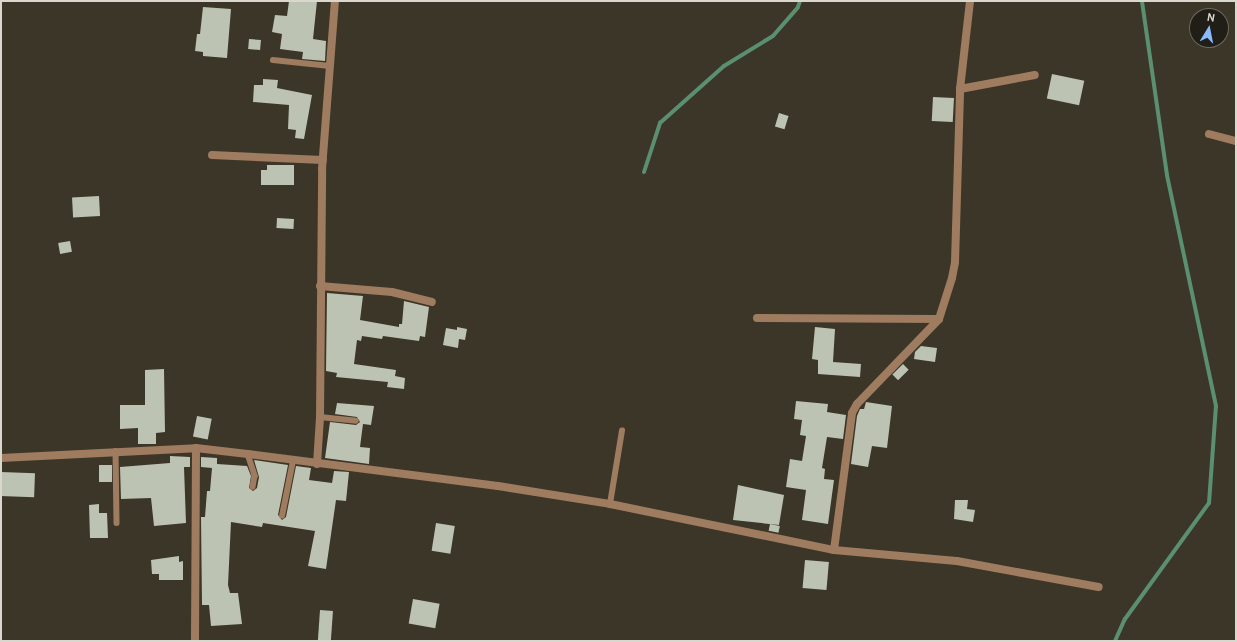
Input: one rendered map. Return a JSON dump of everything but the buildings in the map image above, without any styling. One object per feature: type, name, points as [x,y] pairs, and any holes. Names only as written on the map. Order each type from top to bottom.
[{"type":"street","points":[[317,464],[320,417],[320,286],[323,160],[335,1]]},
{"type":"street","points":[[834,550],[852,413],[857,404],[939,320],[950,290],[955,262],[960,89],[970,1]]},
{"type":"street","points":[[960,89],[1034,75]]},
{"type":"street","points":[[1209,134],[1236,141]]},
{"type":"street","points":[[212,155],[323,160]]},
{"type":"street","points":[[320,286],[392,292],[432,302]]},
{"type":"street","points":[[757,318],[939,320]]},
{"type":"street","points":[[1,458],[196,448],[248,454],[293,461],[498,486],[610,504],[834,550],[957,561],[1099,587]]},
{"type":"street","points":[[195,641],[196,448]]},
{"type":"lane","points":[[273,60],[330,66]]},
{"type":"lane","points":[[320,417],[356,421]]},
{"type":"lane","points":[[610,504],[622,430]]},
{"type":"lane","points":[[116,451],[117,524]]},
{"type":"lane","points":[[248,454],[255,476],[253,487]]},
{"type":"lane","points":[[282,516],[293,461]]},
{"type":"waterway","points":[[644,172],[660,123],[724,66],[773,36],[798,7],[800,1]]},
{"type":"waterway","points":[[1115,641],[1125,619],[1209,503],[1216,406],[1167,175],[1142,1]]}]
